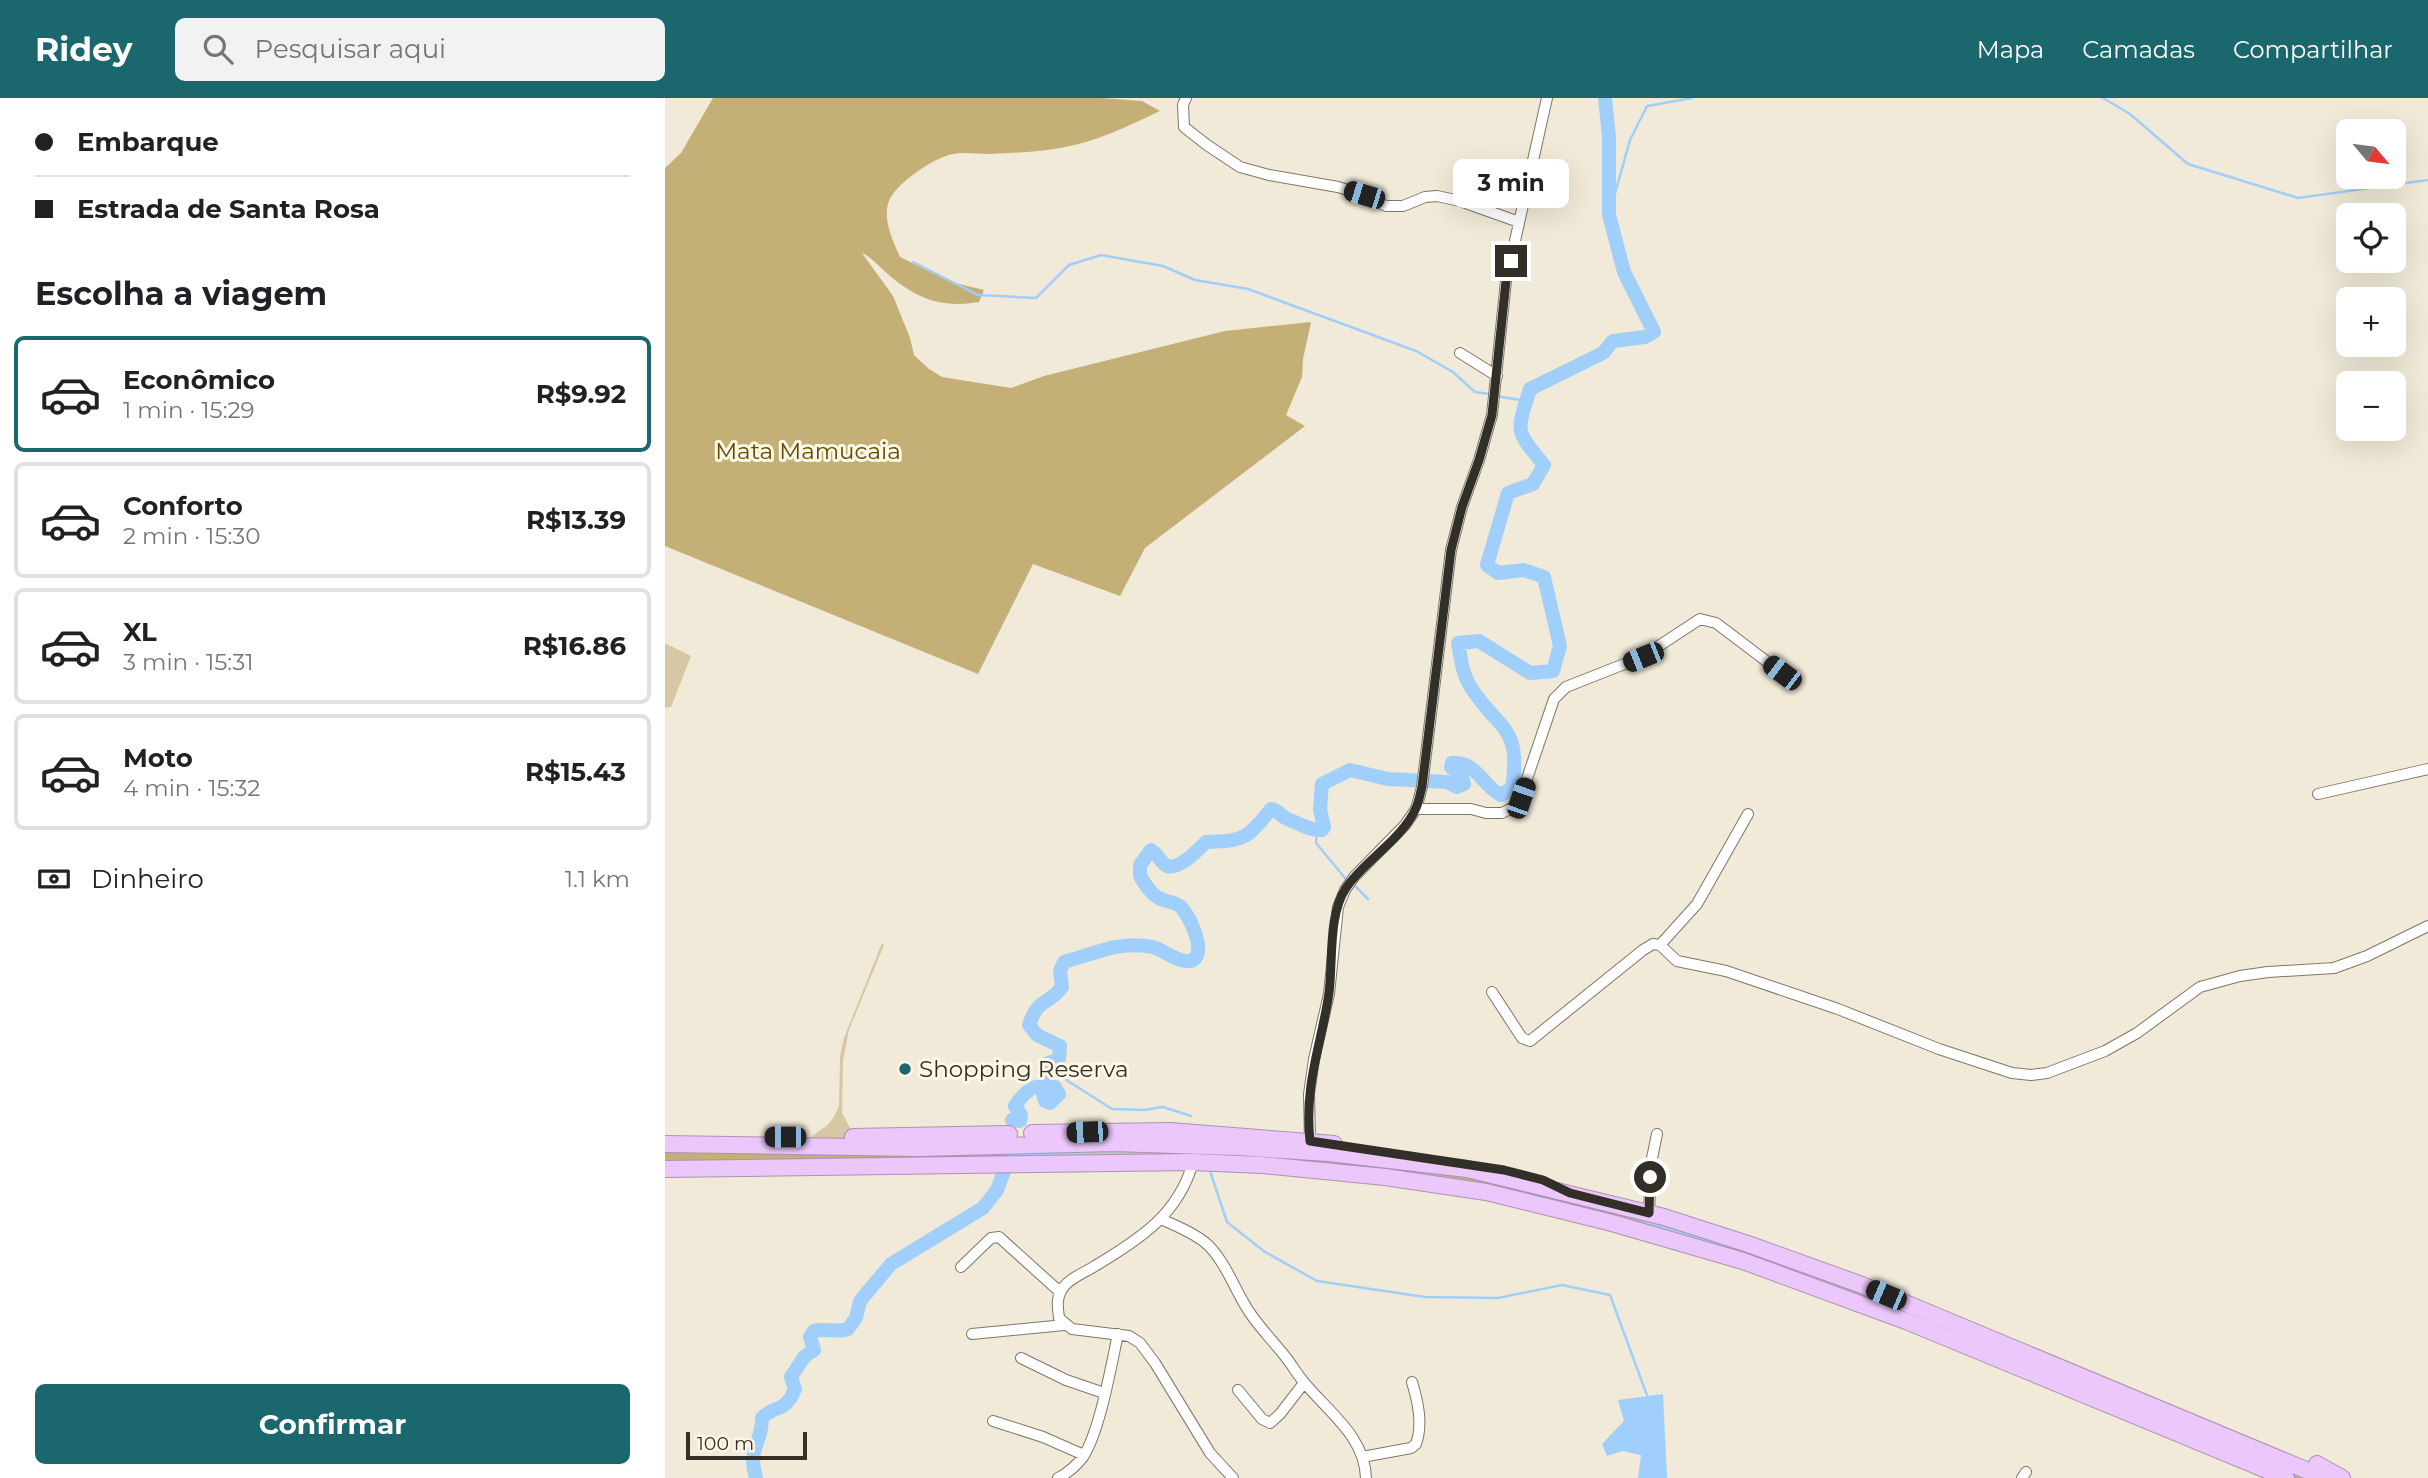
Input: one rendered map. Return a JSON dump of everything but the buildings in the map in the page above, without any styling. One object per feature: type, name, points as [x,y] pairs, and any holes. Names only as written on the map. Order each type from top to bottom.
[{"type":"highway","points":[[667,1144],[710,1137],[844,1138],[1170,1131],[1310,1141],[1504,1170],[1543,1180],[1570,1193]]},
{"type":"highway","points":[[667,1144],[918,1147],[1112,1143],[1238,1147],[1329,1153],[1467,1170],[1649,1213],[1748,1244],[1863,1285],[2325,1478]]},
{"type":"highway","points":[[665,1168],[1193,1162],[1371,1175],[1486,1192],[1612,1223],[1743,1261],[1906,1321],[2286,1478]]},
{"type":"highway","points":[[2029,1355],[2203,1416],[2324,1467],[2343,1478]]},
{"type":"street","points":[[1186,98],[1183,105],[1184,127],[1240,167],[1338,187],[1364,195],[1386,206],[1403,206],[1425,197],[1437,196],[1461,201],[1519,222]]},
{"type":"street","points":[[1310,1141],[1309,1094],[1329,994],[1338,907],[1349,884],[1405,825],[1416,809],[1422,787],[1451,550],[1462,507],[1479,460],[1494,395],[1506,281],[1547,98]]},
{"type":"street","points":[[1460,353],[1497,376]]},
{"type":"street","points":[[1416,809],[1461,808],[1502,813],[1518,805],[1553,699],[1566,687],[1643,657],[1700,619],[1716,623],[1782,673]]},
{"type":"street","points":[[2318,794],[2428,769]]},
{"type":"street","points":[[1660,944],[1697,904],[1748,814]]},
{"type":"street","points":[[1492,992],[1522,1038],[1529,1041],[1643,950],[1653,944],[1660,944],[1677,961],[1725,971],[1838,1009],[1938,1049],[2012,1073],[2031,1075],[2047,1073],[2105,1051],[2137,1033],[2200,987],[2268,972],[2334,968],[2367,956],[2428,926]]},
{"type":"street","points":[[1649,1213],[1651,1163],[1657,1134]]},
{"type":"street","points":[[1193,1162],[1182,1193],[1161,1219],[1113,1255],[1067,1283],[1057,1302],[1059,1318],[1064,1325],[1072,1329],[1129,1336],[1140,1343],[1155,1363],[1209,1454],[1233,1478]]},
{"type":"street","points":[[1161,1219],[1207,1244],[1222,1264],[1248,1311],[1304,1382],[1339,1419],[1362,1457],[1366,1478]]},
{"type":"street","points":[[961,1267],[991,1238],[999,1237],[1060,1292]]},
{"type":"street","points":[[972,1334],[1064,1325]]},
{"type":"street","points":[[1058,1478],[1073,1469],[1084,1455],[1093,1435],[1118,1334]]},
{"type":"street","points":[[1021,1358],[1066,1380],[1104,1393]]},
{"type":"street","points":[[1238,1390],[1262,1419],[1270,1423],[1304,1382]]},
{"type":"street","points":[[1362,1457],[1411,1448],[1416,1444],[1419,1406],[1412,1382]]},
{"type":"street","points":[[993,1421],[1043,1437],[1084,1455]]},
{"type":"shaded area","points":[[665,643],[691,656],[671,707],[665,708]]},
{"type":"shaded area","points":[[882,943],[884,945],[849,1030],[843,1061],[842,1113],[850,1128],[860,1137],[808,1140],[829,1123],[836,1113],[839,1105],[840,1056],[844,1038]]},
{"type":"green space","name":"Mata Mamucaia","points":[[713,98],[1102,98],[1142,101],[1160,111],[1111,133],[1073,145],[1034,151],[945,156],[899,186],[889,201],[887,215],[900,257],[951,282],[984,290],[979,302],[954,304],[922,297],[901,285],[862,253],[893,296],[914,355],[929,369],[942,377],[1011,388],[1044,376],[1225,331],[1311,322],[1302,377],[1286,415],[1305,426],[1145,548],[1120,596],[1033,564],[978,674],[665,546],[665,168],[681,153]]},
{"type":"green space","points":[[1053,1148],[1283,1153],[1470,1177],[1642,1215],[1822,1277],[2312,1478],[2293,1478],[2120,1407],[1558,1202],[1102,1157],[665,1161],[665,1150]]},
{"type":"water","points":[[1663,1394],[1667,1478],[1638,1478],[1641,1455],[1622,1451],[1607,1456],[1602,1444],[1624,1421],[1618,1400]]},
{"type":"waterway","points":[[1012,1120],[1020,1121],[1021,1115],[1015,1106],[1033,1088],[1041,1086],[1045,1101],[1050,1103],[1059,1094],[1055,1087],[1047,1083],[1044,1069],[1048,1063],[1059,1059],[1060,1046],[1037,1035],[1029,1025],[1036,1010],[1062,987],[1060,971],[1064,962],[1130,945],[1153,947],[1184,961],[1193,960],[1197,956],[1195,933],[1184,911],[1177,904],[1155,895],[1140,876],[1140,865],[1151,850],[1167,866],[1177,865],[1188,859],[1206,842],[1229,841],[1244,836],[1256,827],[1271,809],[1301,825],[1322,830],[1322,784],[1350,770],[1388,779],[1447,782],[1457,787],[1464,784],[1461,775],[1451,767],[1452,763],[1461,763],[1474,770],[1501,795],[1512,788],[1514,751],[1510,739],[1467,681],[1458,643],[1479,641],[1530,673],[1553,671],[1560,646],[1544,577],[1524,570],[1498,573],[1487,565],[1508,493],[1533,484],[1544,465],[1523,437],[1521,423],[1525,404],[1530,389],[1603,353],[1613,341],[1645,337],[1654,332],[1624,272],[1609,215],[1609,137],[1605,98]]},
{"type":"waterway","points":[[1609,215],[1630,140],[1647,106],[1692,98]]},
{"type":"waterway","points":[[2103,98],[2130,114],[2188,164],[2298,198],[2428,180]]},
{"type":"waterway","points":[[913,262],[978,295],[1036,298],[1069,265],[1101,255],[1163,266],[1195,280],[1248,289],[1416,351],[1453,372],[1475,392],[1490,394]]},
{"type":"waterway","points":[[1497,396],[1526,401]]},
{"type":"waterway","points":[[1317,831],[1316,843],[1345,878]]},
{"type":"waterway","points":[[1356,887],[1368,899]]},
{"type":"waterway","points":[[1046,1067],[1112,1109],[1144,1110],[1163,1107],[1191,1116]]},
{"type":"waterway","points":[[1007,1154],[1189,1153]]},
{"type":"waterway","points":[[1234,1155],[1262,1156]]},
{"type":"waterway","points":[[1394,1169],[1536,1194]]},
{"type":"waterway","points":[[756,1478],[753,1460],[762,1418],[783,1406],[791,1397],[795,1389],[791,1377],[804,1357],[814,1350],[810,1337],[814,1331],[848,1329],[856,1318],[860,1301],[891,1264],[983,1208],[997,1190],[1004,1171]]},
{"type":"waterway","points":[[1210,1171],[1227,1222],[1265,1252],[1317,1281],[1425,1297],[1498,1298],[1562,1285],[1610,1295],[1648,1398]]},
{"type":"waterway","points":[[1627,1216],[1762,1258],[1863,1297]]},
{"type":"waterway","points":[[2290,1472],[2304,1478]]},
{"type":"place","name":"Shopping Reserva","points":[[905,1069]]},
{"type":"route","points":[[1511,261],[1506,281],[1492,415],[1451,550],[1422,787],[1416,809],[1405,825],[1354,877],[1338,907],[1329,994],[1309,1094],[1310,1141],[1504,1170],[1543,1180],[1570,1193],[1649,1213],[1650,1177]]}]
